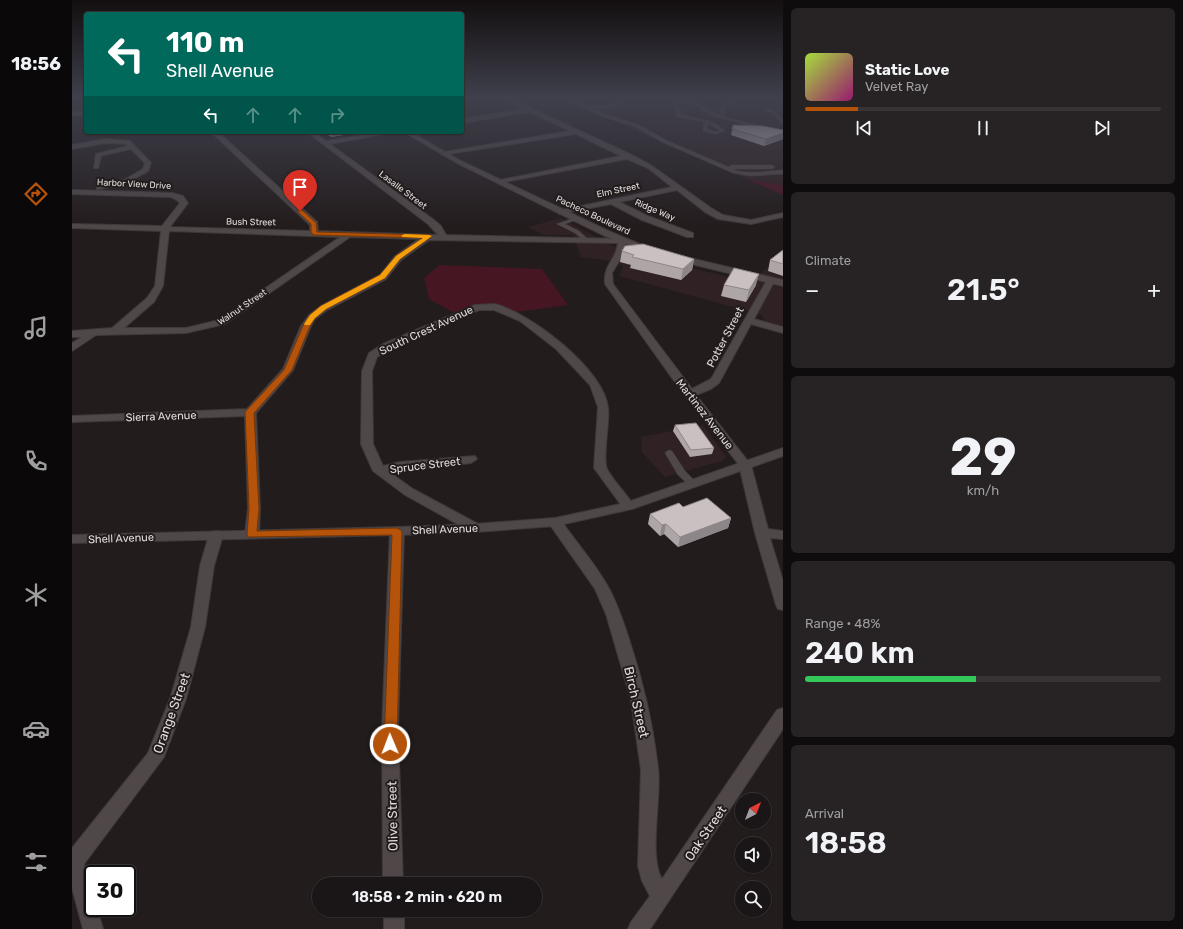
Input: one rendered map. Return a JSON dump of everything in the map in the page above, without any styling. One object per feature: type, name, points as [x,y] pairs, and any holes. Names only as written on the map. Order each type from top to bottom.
[{"type":"street","points":[[223,140],[314,224],[314,233]]},
{"type":"street","name":"Lasalle Street","points":[[321,140],[431,222],[438,228],[443,237]]},
{"type":"street","points":[[324,143],[340,140]]},
{"type":"street","name":"Pacheco Boulevard","points":[[421,140],[444,154],[499,182],[622,241],[662,254],[783,283]]},
{"type":"street","points":[[444,154],[527,140]]},
{"type":"street","points":[[595,140],[650,167],[714,214],[731,220],[751,222],[783,215]]},
{"type":"street","points":[[72,147],[105,141],[128,142],[148,162],[146,170],[126,181],[85,192]]},
{"type":"street","points":[[96,167],[98,156],[102,153],[134,147]]},
{"type":"street","points":[[499,182],[630,156]]},
{"type":"street","name":"Elm Street","points":[[562,212],[678,188]]},
{"type":"street","name":"Harbor View Drive","points":[[72,192],[172,195],[180,198],[184,203],[166,226],[166,230]]},
{"type":"street","name":"Ridge Way","points":[[612,202],[645,218],[690,235]]},
{"type":"street","points":[[294,233],[306,227],[311,221]]},
{"type":"street","points":[[413,236],[432,228],[431,222]]},
{"type":"street","name":"Bush Street","points":[[72,226],[166,230],[622,241]]},
{"type":"street","points":[[115,331],[151,300],[159,286],[166,230]]},
{"type":"street","name":"Walnut Street","points":[[72,334],[92,334],[115,331],[195,330],[210,328],[222,322],[348,234]]},
{"type":"street","points":[[252,534],[254,508],[250,412],[288,370],[306,326],[312,317],[324,308],[382,277],[398,258],[429,236]]},
{"type":"street","name":"Martinez Avenue","points":[[622,241],[621,251],[608,273],[609,284],[690,394],[745,465],[762,533],[783,605]]},
{"type":"street","name":"Potter Street","points":[[690,394],[707,387],[715,381],[771,280]]},
{"type":"street","name":"South Crest Avenue","points":[[379,471],[367,444],[368,371],[374,355],[387,346],[478,307],[495,308],[523,319],[529,323],[560,347],[595,384],[603,407],[600,468],[628,506]]},
{"type":"street","points":[[748,320],[783,330]]},
{"type":"street","points":[[72,348],[92,334]]},
{"type":"street","name":"Sierra Avenue","points":[[72,419],[250,412]]},
{"type":"street","name":"Shell Avenue","points":[[72,540],[397,531],[475,528],[555,522],[628,506],[783,452]]},
{"type":"street","name":"Spruce Street","points":[[379,471],[400,466],[471,459]]},
{"type":"street","points":[[379,471],[409,492],[475,528]]},
{"type":"street","name":"Birch Street","points":[[555,522],[601,587],[613,614],[626,654],[638,700],[650,770],[647,851],[648,866],[652,881],[662,896]]},
{"type":"street","name":"Olive Street","points":[[393,877],[390,729],[397,531]]},
{"type":"street","points":[[762,533],[783,534]]},
{"type":"street","name":"Orange Street","points":[[73,861],[155,757],[178,699],[198,627],[207,566],[216,535]]},
{"type":"street","name":"Oak Street","points":[[638,929],[662,896],[783,715]]},
{"type":"street","points":[[73,861],[93,929]]},
{"type":"street","points":[[394,917],[394,929]]},
{"type":"lane","points":[[663,140],[723,167],[745,174],[783,172]]},
{"type":"lane","points":[[723,167],[783,167]]},
{"type":"lane","points":[[576,219],[560,224],[577,232],[587,241]]},
{"type":"lane","points":[[669,453],[681,473],[693,484]]},
{"type":"shaded area","points":[[658,140],[783,140],[783,187],[758,184]]},
{"type":"shaded area","points":[[748,180],[783,185],[783,195]]},
{"type":"shaded area","points":[[561,218],[613,246],[683,266],[754,283],[764,270],[783,257],[783,326],[764,321],[762,315],[619,276],[623,266],[606,260],[581,257],[573,235],[543,235],[528,227]]},
{"type":"shaded area","points":[[440,265],[542,269],[568,305],[508,313],[478,307],[458,315],[429,299],[424,278]]},
{"type":"shaded area","points":[[703,425],[726,457],[722,461],[665,477],[642,452],[641,437]]},
{"type":"building","points":[[643,244],[694,259],[683,269],[632,257],[634,255],[622,251],[625,246]]},
{"type":"building","points":[[783,250],[783,264],[770,260]]},
{"type":"building","points":[[734,268],[759,274],[749,290],[724,285]]},
{"type":"building","points":[[696,423],[714,448],[691,450],[675,425]]},
{"type":"building","points":[[707,498],[731,518],[680,537],[666,524],[662,525],[650,514],[679,503],[683,507]]},
{"type":"slow traffic","points":[[308,324],[312,317],[324,308],[382,277],[398,258],[429,236],[405,236]]},
{"type":"route","points":[[300,211],[314,224],[314,233],[429,236],[398,258],[382,277],[324,308],[312,317],[306,326],[288,370],[250,412],[254,508],[252,534],[397,531],[390,744]]}]
